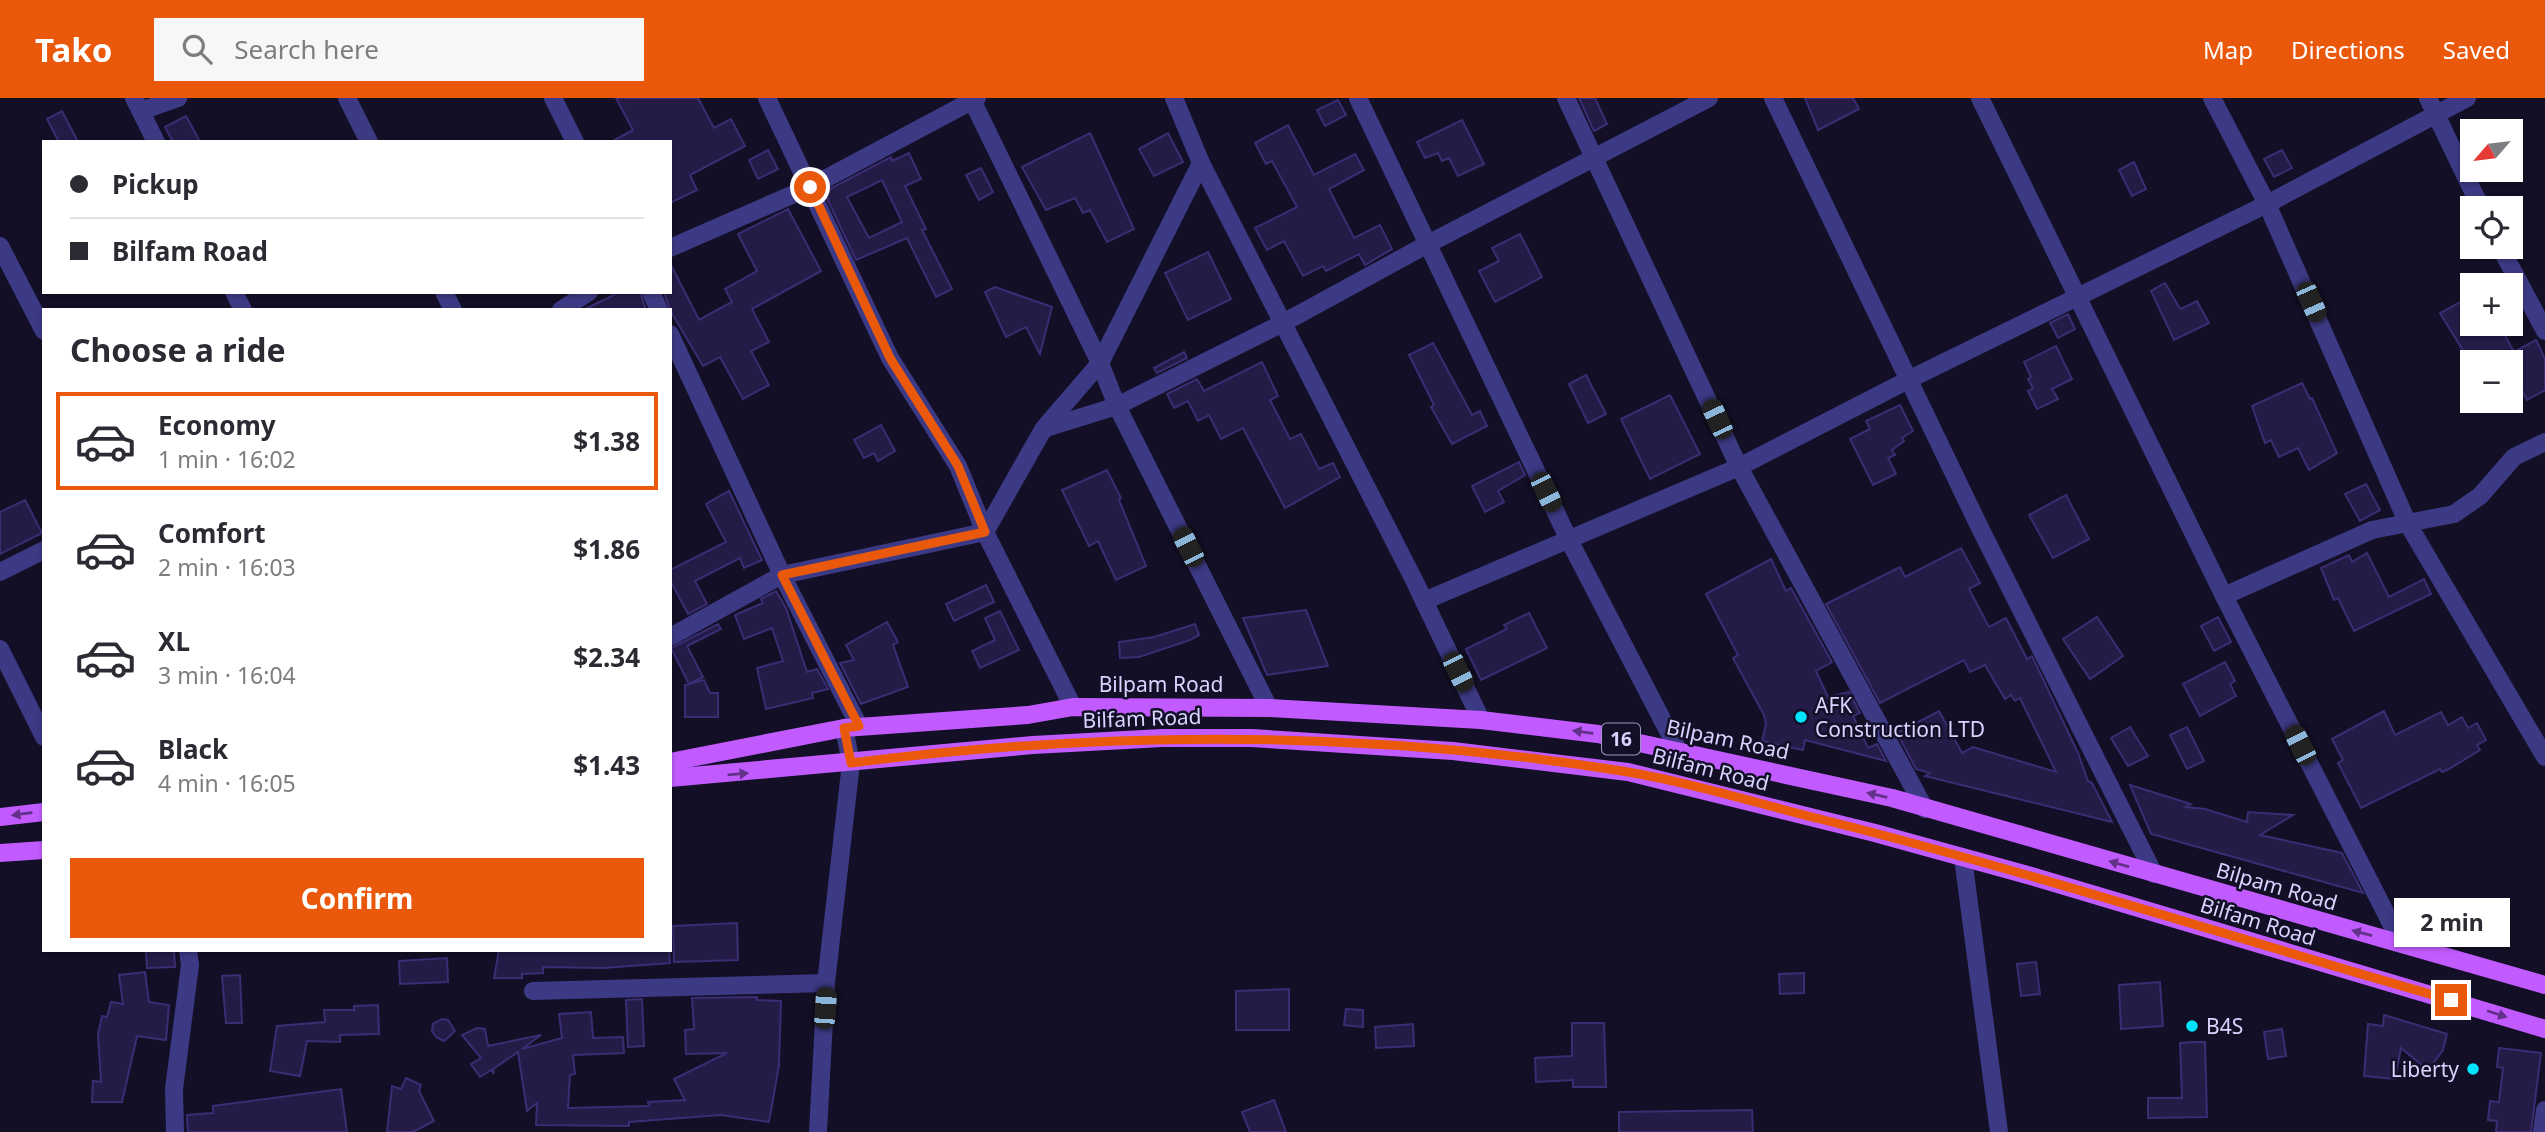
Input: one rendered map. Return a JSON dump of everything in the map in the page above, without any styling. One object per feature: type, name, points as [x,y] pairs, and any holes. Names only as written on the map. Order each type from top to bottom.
[{"type":"main road","name":"Bilpam Road","points":[[672,762],[851,727],[1028,715],[1073,707],[1269,708],[1481,720],[1598,734],[1892,799],[2545,985]]},
{"type":"main road","name":"Bilfam Road","points":[[678,777],[1020,747],[1162,738],[1251,738],[1453,751],[1628,772],[1963,858],[2545,1029]]},
{"type":"main road","points":[[0,817],[42,812]]},
{"type":"main road","points":[[0,853],[42,850]]},
{"type":"street","points":[[155,140],[137,105],[178,98]]},
{"type":"street","points":[[347,98],[368,140]]},
{"type":"street","points":[[553,98],[575,140]]},
{"type":"street","points":[[767,98],[890,358],[958,466],[985,532],[1073,707]]},
{"type":"street","points":[[1174,98],[1201,163],[1424,601],[1481,720]]},
{"type":"street","points":[[1358,98],[1426,245],[1570,541],[1678,750]]},
{"type":"street","points":[[1566,98],[1739,467],[1925,809]]},
{"type":"street","points":[[1044,428],[1117,406],[1283,323],[1426,245],[1709,98]]},
{"type":"street","points":[[1773,98],[1981,530],[2154,874]]},
{"type":"street","points":[[1980,98],[2224,596],[2401,943]]},
{"type":"street","points":[[2212,98],[2267,204],[2408,524],[2545,757]]},
{"type":"street","points":[[2428,98],[2475,196]]},
{"type":"street","points":[[1424,601],[1739,467],[1910,379],[2267,204],[2467,98]]},
{"type":"street","points":[[672,247],[810,187],[974,99],[1100,363],[1117,406],[1269,708]]},
{"type":"street","points":[[672,636],[782,575],[985,532],[1044,428],[1100,363],[1201,163]]},
{"type":"street","points":[[0,246],[42,327]]},
{"type":"street","points":[[2506,259],[2545,331]]},
{"type":"street","points":[[564,308],[586,294]]},
{"type":"street","points":[[672,338],[851,727],[851,763],[827,983],[818,1132]]},
{"type":"street","points":[[2224,596],[2372,530],[2454,514],[2480,496],[2514,457],[2545,442]]},
{"type":"street","points":[[0,572],[42,551]]},
{"type":"street","points":[[0,649],[42,733]]},
{"type":"street","points":[[1963,858],[1999,1132]]},
{"type":"street","points":[[175,1132],[174,1089],[190,965],[188,952]]},
{"type":"street","points":[[533,991],[827,983]]},
{"type":"street","points":[[2542,1132],[2545,1110]]},
{"type":"building","points":[[616,98],[698,98],[714,128],[731,119],[745,146],[690,175],[697,190],[672,202],[672,140],[615,140],[633,130]]},
{"type":"building","points":[[1579,98],[1595,98],[1607,124],[1594,131]]},
{"type":"building","points":[[1805,98],[1853,98],[1859,109],[1818,130]]},
{"type":"building","points":[[1338,100],[1346,115],[1325,126],[1317,110]]},
{"type":"building","points":[[62,111],[77,140],[58,140],[47,119]]},
{"type":"building","points":[[186,116],[199,140],[172,140],[165,127]]},
{"type":"building","points":[[1462,120],[1484,164],[1458,176],[1449,158],[1442,161],[1438,153],[1425,158],[1417,142]]},
{"type":"building","points":[[1288,125],[1314,175],[1355,154],[1364,170],[1329,189],[1354,238],[1380,225],[1392,249],[1365,265],[1359,254],[1326,271],[1323,266],[1303,276],[1284,241],[1267,250],[1255,228],[1297,207],[1272,161],[1266,164],[1255,143]]},
{"type":"building","points":[[1090,133],[1134,229],[1107,242],[1090,210],[1083,213],[1075,198],[1046,210],[1022,167]]},
{"type":"building","points":[[1168,133],[1183,162],[1154,176],[1139,149]]},
{"type":"building","points":[[768,150],[778,169],[758,179],[749,160]]},
{"type":"building","points":[[2282,150],[2292,168],[2274,177],[2264,159]]},
{"type":"building","points":[[909,153],[921,179],[905,186],[926,229],[922,230],[952,289],[936,297],[907,238],[856,260],[824,192],[891,157],[892,161]],"holes":[[[882,180],[902,222],[869,238],[847,197]]]},
{"type":"building","points":[[2134,162],[2146,189],[2132,196],[2119,170]]},
{"type":"building","points":[[981,168],[993,192],[979,200],[966,175]]},
{"type":"building","points":[[788,209],[821,271],[752,309],[769,342],[751,351],[769,385],[743,399],[720,357],[703,366],[672,313],[665,294],[672,294],[672,267],[699,320],[732,302],[725,289],[757,271],[738,234]]},
{"type":"building","points":[[1520,234],[1542,277],[1495,302],[1479,271],[1499,261],[1492,248]]},
{"type":"building","points":[[1208,252],[1231,299],[1188,320],[1165,273]]},
{"type":"building","points":[[2165,283],[2181,309],[2197,301],[2209,323],[2174,340],[2151,291]]},
{"type":"building","points":[[995,287],[1052,307],[1040,354],[1026,327],[1006,337],[985,292]]},
{"type":"building","points":[[616,294],[641,294],[645,308],[587,308]]},
{"type":"building","points":[[2460,302],[2460,336],[2505,336],[2513,350],[2463,350],[2440,313]]},
{"type":"building","points":[[2068,314],[2075,329],[2058,338],[2050,323]]},
{"type":"building","points":[[2536,340],[2545,359],[2545,390],[2527,400],[2523,393],[2523,350],[2518,350]]},
{"type":"building","points":[[1433,343],[1472,415],[1480,411],[1487,426],[1452,444],[1431,407],[1434,405],[1409,355]]},
{"type":"building","points":[[2056,346],[2072,379],[2052,389],[2058,399],[2037,409],[2028,391],[2033,388],[2024,362]]},
{"type":"building","points":[[1184,352],[1187,358],[1157,373],[1154,368]]},
{"type":"building","points":[[1262,362],[1278,396],[1270,400],[1290,439],[1301,434],[1319,469],[1333,463],[1340,477],[1285,508],[1243,428],[1221,439],[1209,415],[1198,421],[1188,401],[1174,408],[1167,394],[1197,379],[1204,391]]},
{"type":"building","points":[[1586,375],[1606,414],[1588,423],[1569,384]]},
{"type":"building","points":[[2302,383],[2310,399],[2312,398],[2337,453],[2309,470],[2298,448],[2279,457],[2271,440],[2265,443],[2252,406]]},
{"type":"building","points":[[1670,395],[1700,454],[1650,479],[1621,419]]},
{"type":"building","points":[[1900,405],[1913,431],[1902,438],[1904,441],[1892,450],[1895,455],[1888,458],[1896,474],[1873,485],[1850,439],[1870,429],[1866,421]]},
{"type":"building","points":[[881,425],[895,451],[878,461],[874,453],[864,458],[854,440]]},
{"type":"building","points":[[1519,462],[1525,475],[1498,491],[1504,502],[1485,512],[1472,486]]},
{"type":"building","points":[[1107,470],[1121,498],[1119,500],[1146,566],[1116,580],[1098,541],[1089,546],[1062,490]]},
{"type":"building","points":[[2366,484],[2380,510],[2360,521],[2345,494]]},
{"type":"building","points":[[729,491],[762,560],[744,568],[740,558],[695,581],[707,604],[688,614],[672,584],[672,569],[726,542],[706,504]]},
{"type":"building","points":[[2066,495],[2089,539],[2053,558],[2029,515]]},
{"type":"building","points":[[25,500],[42,533],[0,554],[0,512]]},
{"type":"building","points":[[1961,548],[1980,583],[1969,589],[1989,627],[2006,618],[2027,659],[2032,656],[2078,753],[2088,781],[2092,783],[2112,822],[1925,776],[1930,773],[1916,769],[1897,733],[1939,711],[1962,753],[1973,747],[2056,772],[2020,698],[2015,701],[2011,695],[2005,699],[1985,665],[1970,672],[1964,660],[1880,703],[1826,604],[1900,567],[1905,577]]},
{"type":"building","points":[[2367,553],[2389,597],[2424,579],[2431,594],[2354,631],[2338,598],[2334,600],[2321,568],[2349,555],[2352,562]]},
{"type":"building","points":[[1771,559],[1786,591],[1791,588],[1832,662],[1816,671],[1828,697],[1849,692],[1860,713],[1853,716],[1868,748],[1877,744],[1886,761],[1805,740],[1803,750],[1762,741],[1766,724],[1764,715],[1733,658],[1738,655],[1706,594]]},
{"type":"building","points":[[986,585],[994,602],[954,621],[946,604]]},
{"type":"building","points":[[776,591],[786,608],[807,672],[817,669],[828,689],[812,693],[813,698],[766,709],[757,668],[783,661],[772,628],[744,639],[735,615],[763,603],[761,599]]},
{"type":"building","points":[[1306,610],[1328,666],[1267,675],[1243,618]]},
{"type":"building","points":[[1000,611],[1019,650],[980,668],[972,651],[995,640],[985,618]]},
{"type":"building","points":[[1529,613],[1547,648],[1481,680],[1466,649],[1507,629],[1504,625]]},
{"type":"building","points":[[2097,617],[2123,656],[2090,679],[2063,639]]},
{"type":"building","points":[[2218,617],[2231,642],[2214,651],[2201,626]]},
{"type":"building","points":[[887,622],[898,642],[893,645],[908,687],[861,704],[840,663],[854,660],[846,645]]},
{"type":"building","points":[[718,624],[721,629],[687,646],[703,677],[689,684],[672,647]]},
{"type":"building","points":[[1195,624],[1199,635],[1190,640],[1139,657],[1120,658],[1119,642],[1154,637]]},
{"type":"building","points":[[2225,662],[2235,681],[2230,684],[2236,696],[2200,716],[2183,684]]},
{"type":"building","points":[[704,680],[710,693],[718,693],[718,717],[685,717],[685,685]]},
{"type":"building","points":[[2384,711],[2395,735],[2441,712],[2448,725],[2462,717],[2468,728],[2477,723],[2486,740],[2477,745],[2480,750],[2449,769],[2442,772],[2440,769],[2361,808],[2338,763],[2343,760],[2332,739]]},
{"type":"building","points":[[2130,727],[2148,756],[2128,766],[2111,738]]},
{"type":"building","points":[[2187,727],[2204,761],[2187,769],[2170,735]]},
{"type":"building","points":[[2130,785],[2191,804],[2186,807],[2205,809],[2247,822],[2248,812],[2293,815],[2260,835],[2342,853],[2363,893],[2151,834]]},
{"type":"building","points":[[737,923],[738,960],[674,962],[673,926]]},
{"type":"building","points":[[146,952],[174,952],[175,967],[147,968]]},
{"type":"building","points":[[499,952],[669,952],[670,963],[604,968],[543,967],[543,973],[522,974],[522,978],[494,978]]},
{"type":"building","points":[[447,958],[448,982],[400,984],[399,961]]},
{"type":"building","points":[[2036,962],[2040,994],[2021,996],[2017,964]]},
{"type":"building","points":[[145,972],[149,1002],[169,1005],[166,1040],[137,1036],[122,1102],[92,1102],[93,1081],[101,1082],[98,1034],[102,1016],[107,1017],[111,1002],[123,1004],[119,975]]},
{"type":"building","points":[[1804,973],[1804,993],[1780,994],[1779,974]]},
{"type":"building","points":[[240,975],[242,1023],[226,1023],[222,976]]},
{"type":"building","points":[[2160,982],[2163,1026],[2121,1029],[2119,985]]},
{"type":"building","points":[[1289,989],[1289,1030],[1236,1030],[1236,991]]},
{"type":"building","points":[[757,997],[757,1000],[781,1001],[779,1065],[769,1122],[721,1115],[629,1122],[629,1126],[536,1125],[537,1103],[527,1111],[518,1052],[493,1069],[494,1074],[491,1070],[480,1077],[471,1064],[481,1058],[462,1035],[477,1028],[485,1029],[488,1046],[541,1035],[522,1049],[562,1038],[559,1014],[591,1012],[593,1038],[623,1037],[624,1053],[573,1055],[575,1074],[570,1075],[568,1108],[649,1106],[648,1102],[685,1100],[674,1079],[727,1053],[686,1054],[685,1030],[694,1029],[692,998]]},
{"type":"building","points":[[642,999],[644,1046],[628,1047],[626,1000]]},
{"type":"building","points":[[378,1005],[379,1034],[340,1035],[340,1042],[307,1041],[300,1076],[270,1071],[277,1026],[325,1022],[324,1010],[354,1010],[354,1006]]},
{"type":"building","points":[[1346,1009],[1363,1010],[1363,1027],[1344,1025]]},
{"type":"building","points":[[2384,1015],[2447,1034],[2443,1050],[2428,1070],[2401,1048],[2395,1079],[2364,1076],[2368,1024],[2383,1026]]},
{"type":"building","points":[[442,1019],[448,1020],[455,1031],[444,1041],[432,1031],[433,1024]]},
{"type":"building","points":[[1572,1023],[1604,1023],[1606,1087],[1573,1087],[1573,1080],[1536,1082],[1535,1058],[1572,1056]]},
{"type":"building","points":[[1413,1024],[1414,1046],[1376,1048],[1375,1027]]},
{"type":"building","points":[[2282,1029],[2286,1056],[2268,1059],[2264,1032]]},
{"type":"building","points":[[2205,1042],[2207,1117],[2148,1118],[2148,1098],[2182,1098],[2180,1043]]},
{"type":"building","points":[[2499,1048],[2541,1053],[2531,1132],[2496,1132],[2497,1121],[2488,1120],[2490,1101],[2499,1102],[2503,1068],[2497,1067]]},
{"type":"building","points":[[406,1078],[421,1085],[419,1091],[434,1121],[413,1132],[387,1132],[392,1086],[401,1089]]},
{"type":"building","points":[[341,1089],[347,1132],[188,1132],[187,1115],[213,1113],[213,1106]]},
{"type":"building","points":[[1274,1100],[1286,1132],[1250,1132],[1242,1112]]},
{"type":"building","points":[[1752,1110],[1753,1132],[1619,1132],[1619,1112]]},
{"type":"place","name":"AFK Construction LTD","points":[[1801,717]]},
{"type":"place","name":"B4S","points":[[2192,1026]]},
{"type":"place","name":"Liberty","points":[[2473,1069]]},
{"type":"route","points":[[810,187],[890,358],[958,466],[985,532],[782,575],[859,726],[844,728],[851,763],[1093,741],[1251,738],[1453,751],[1628,772],[1875,833],[2031,876],[2451,1000]]}]
